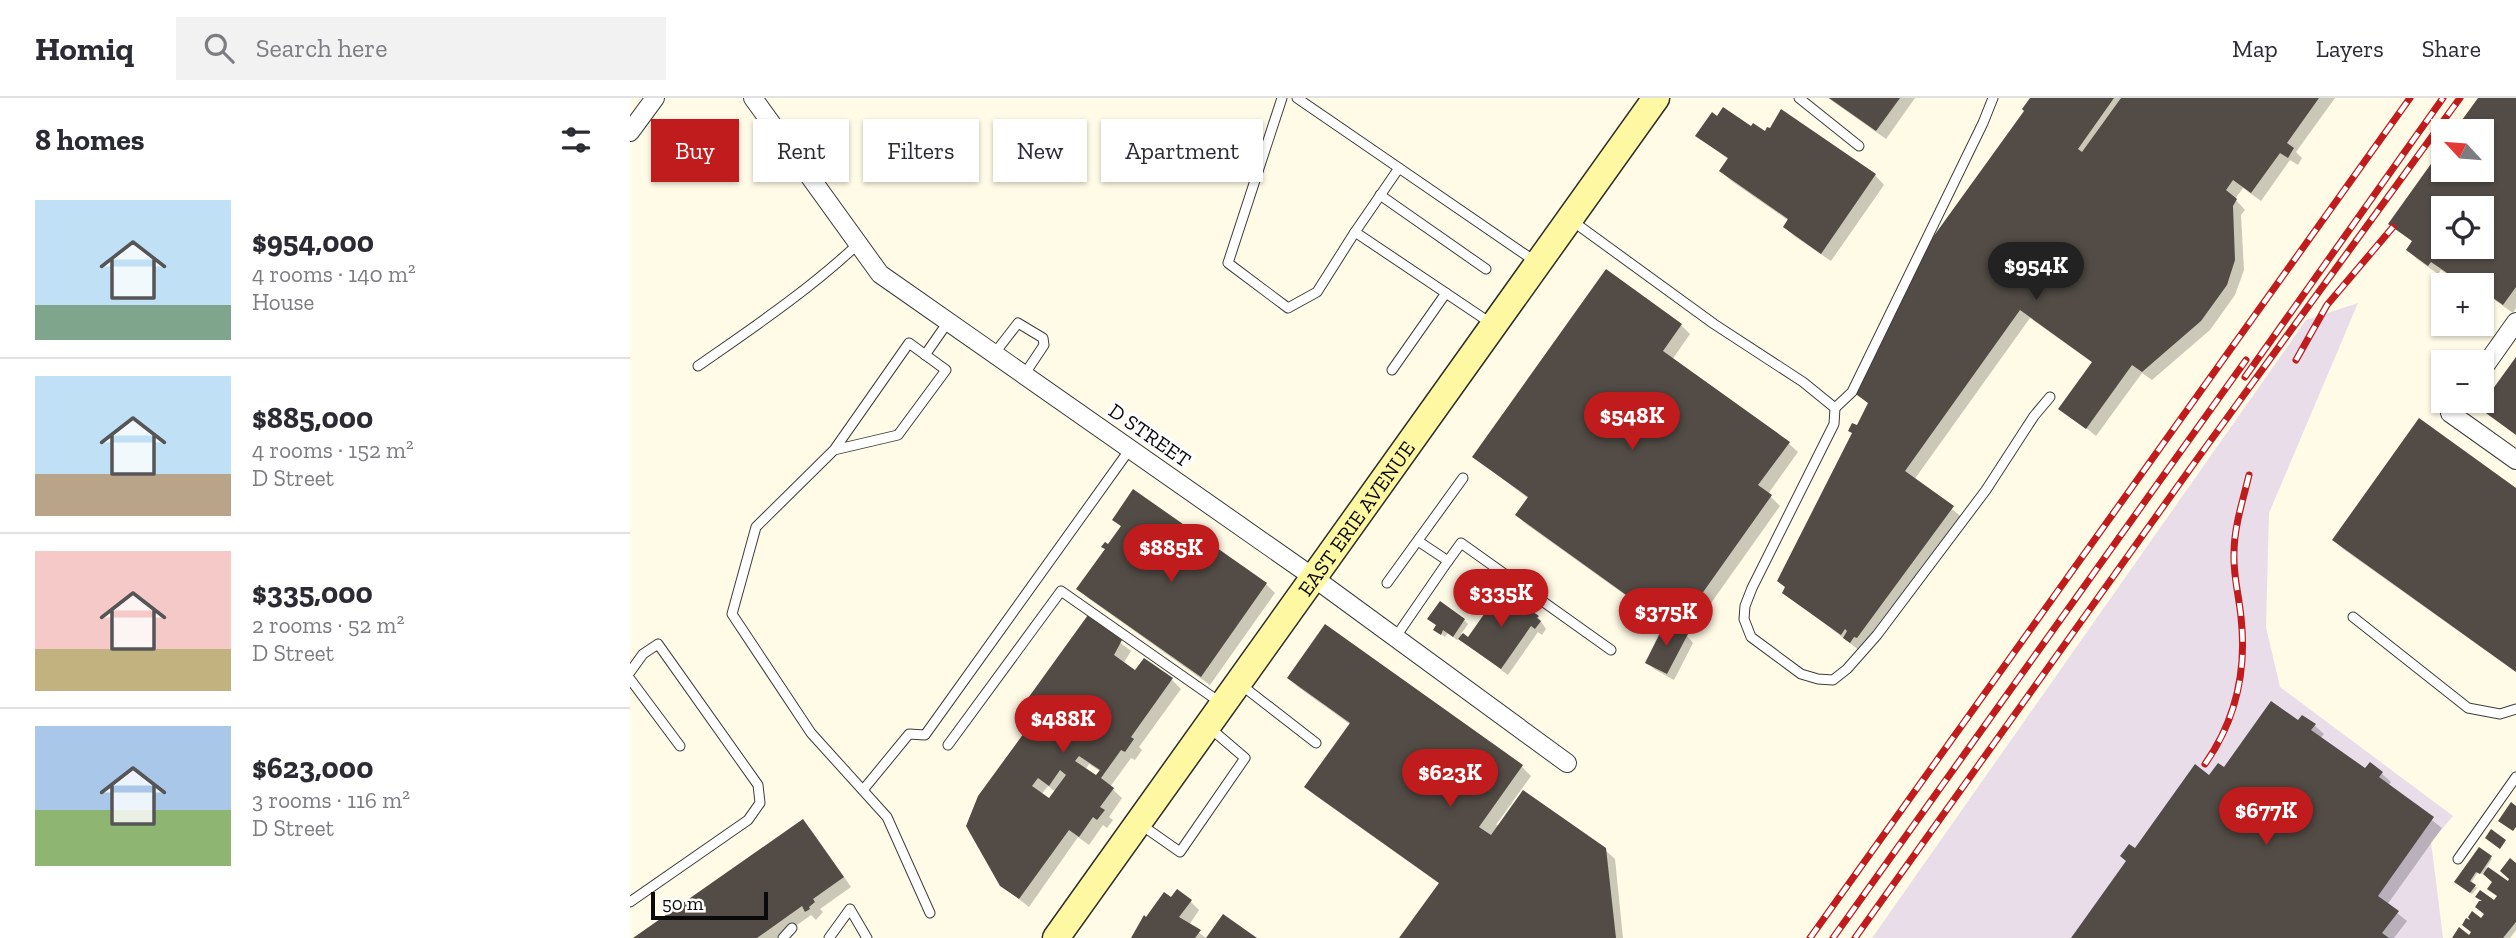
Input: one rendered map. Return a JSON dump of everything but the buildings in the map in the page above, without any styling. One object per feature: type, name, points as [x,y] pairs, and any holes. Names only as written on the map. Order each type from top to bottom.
[{"type":"main road","name":"EAST ERIE AVENUE","points":[[1057,938],[1656,98]]},
{"type":"street","points":[[630,132],[655,98]]},
{"type":"street","name":"D STREET","points":[[753,98],[880,274],[1313,578],[1567,764]]},
{"type":"street","points":[[2494,353],[2516,322]]},
{"type":"street","points":[[2451,413],[2516,460]]},
{"type":"lane","points":[[1282,98],[1228,263],[1288,308],[1317,292],[1399,168]]},
{"type":"lane","points":[[1297,98],[1538,263]]},
{"type":"lane","points":[[1799,98],[1859,146]]},
{"type":"lane","points":[[1993,98],[1852,392],[1835,408],[1835,424],[1752,588],[1745,606],[1744,619],[1751,637],[1801,674],[1818,680],[1833,680],[1847,669],[1877,635],[1986,490],[2034,416],[2050,397]]},
{"type":"lane","points":[[1380,195],[1486,269]]},
{"type":"lane","points":[[1570,219],[1714,324],[1803,382],[1835,408]]},
{"type":"lane","points":[[1355,232],[1494,325]]},
{"type":"lane","points":[[698,366],[801,293],[858,244]]},
{"type":"lane","points":[[1392,370],[1446,293]]},
{"type":"lane","points":[[925,355],[948,322]]},
{"type":"lane","points":[[995,354],[1017,323],[1043,338],[1044,345],[1024,375]]},
{"type":"lane","points":[[834,450],[898,435],[946,370],[909,343],[834,450],[756,527],[732,614],[811,733],[887,817],[930,913]]},
{"type":"lane","points":[[863,790],[909,734],[925,735],[1130,449]]},
{"type":"lane","points":[[1387,583],[1463,478]]},
{"type":"lane","points":[[1418,541],[1448,561]]},
{"type":"lane","points":[[1395,638],[1461,543],[1611,650]]},
{"type":"lane","points":[[948,745],[1061,591],[1223,704]]},
{"type":"lane","points":[[2353,617],[2468,708],[2500,714],[2516,709]]},
{"type":"lane","points":[[630,672],[643,654],[658,644],[758,785],[760,803],[748,820],[630,902]]},
{"type":"lane","points":[[630,679],[680,746]]},
{"type":"lane","points":[[1238,683],[1317,743]]},
{"type":"lane","points":[[1138,823],[1180,852],[1245,758],[1207,726]]},
{"type":"lane","points":[[2458,859],[2516,777]]},
{"type":"lane","points":[[830,938],[850,909],[867,938]]},
{"type":"lane","points":[[783,938],[792,928]]},
{"type":"shaded area","points":[[2358,303],[2269,513],[2266,627],[2280,687],[2453,816],[2431,842],[2443,938],[1872,938],[2306,320]]},
{"type":"railway","points":[[1810,938],[2410,98]]},
{"type":"railway","points":[[2245,377],[2443,98]]},
{"type":"railway","points":[[1855,938],[2195,462],[2460,98]]},
{"type":"railway","points":[[2296,360],[2327,305],[2393,227]]},
{"type":"railway","points":[[1833,938],[2246,360]]},
{"type":"railway","points":[[2205,764],[2225,730],[2240,676],[2242,637],[2234,569],[2234,543],[2249,475]]}]
